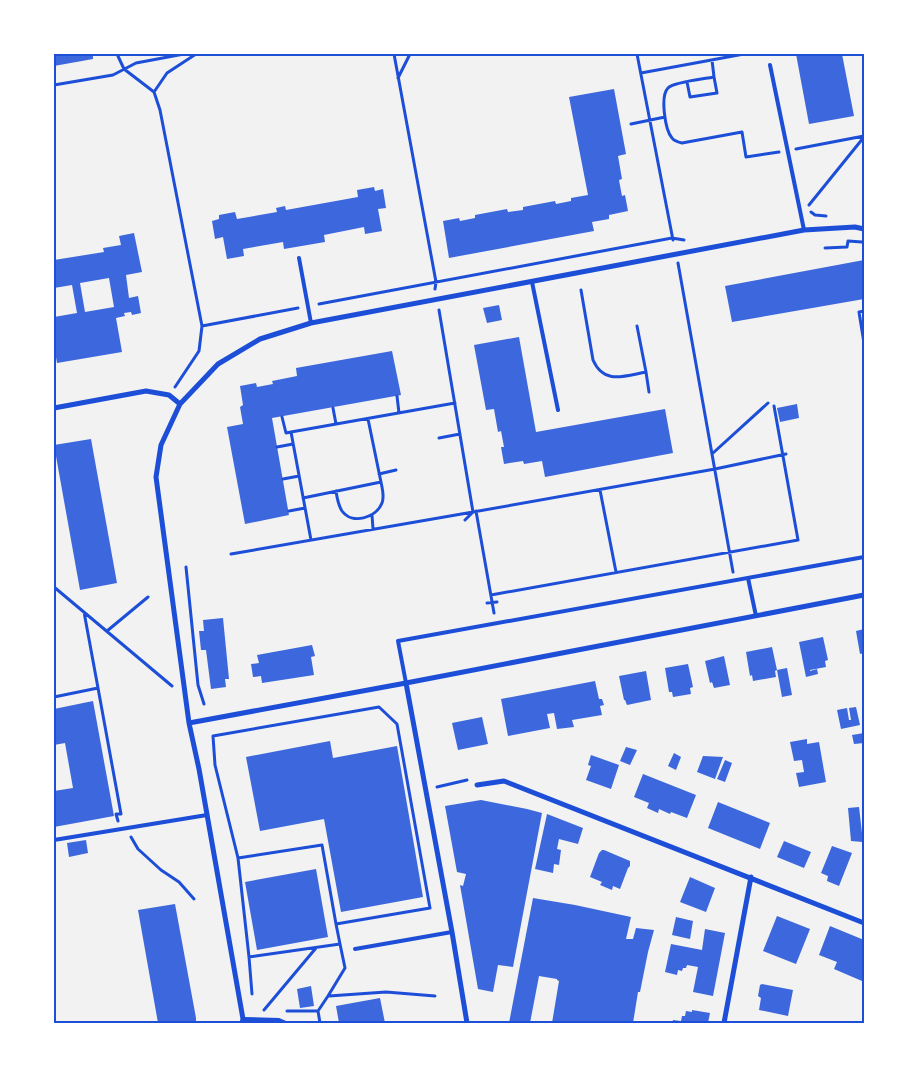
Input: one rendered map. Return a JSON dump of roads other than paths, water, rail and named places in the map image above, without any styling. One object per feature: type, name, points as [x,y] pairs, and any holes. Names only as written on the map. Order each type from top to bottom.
[{"type":"street","points":[[242,1021],[190,723],[156,477],[161,445],[180,404],[218,364],[260,339],[311,323],[804,230],[855,228],[864,230]]},
{"type":"street","points":[[54,408],[146,391],[169,395],[180,404]]},
{"type":"street","points":[[190,723],[406,684],[864,595]]},
{"type":"street","points":[[406,684],[467,1023]]},
{"type":"street","points":[[477,785],[504,781],[864,922]]},
{"type":"street","points":[[724,1023],[751,877]]},
{"type":"lane","points":[[770,65],[804,230]]},
{"type":"lane","points":[[298,258],[311,323]]},
{"type":"lane","points":[[532,282],[558,410]]},
{"type":"lane","points":[[406,684],[398,641],[864,557]]},
{"type":"lane","points":[[748,578],[756,616]]},
{"type":"lane","points":[[54,840],[207,815]]},
{"type":"lane","points":[[355,949],[452,932]]},
{"type":"lane","points":[[242,1021],[279,1020],[286,1023]]}]
